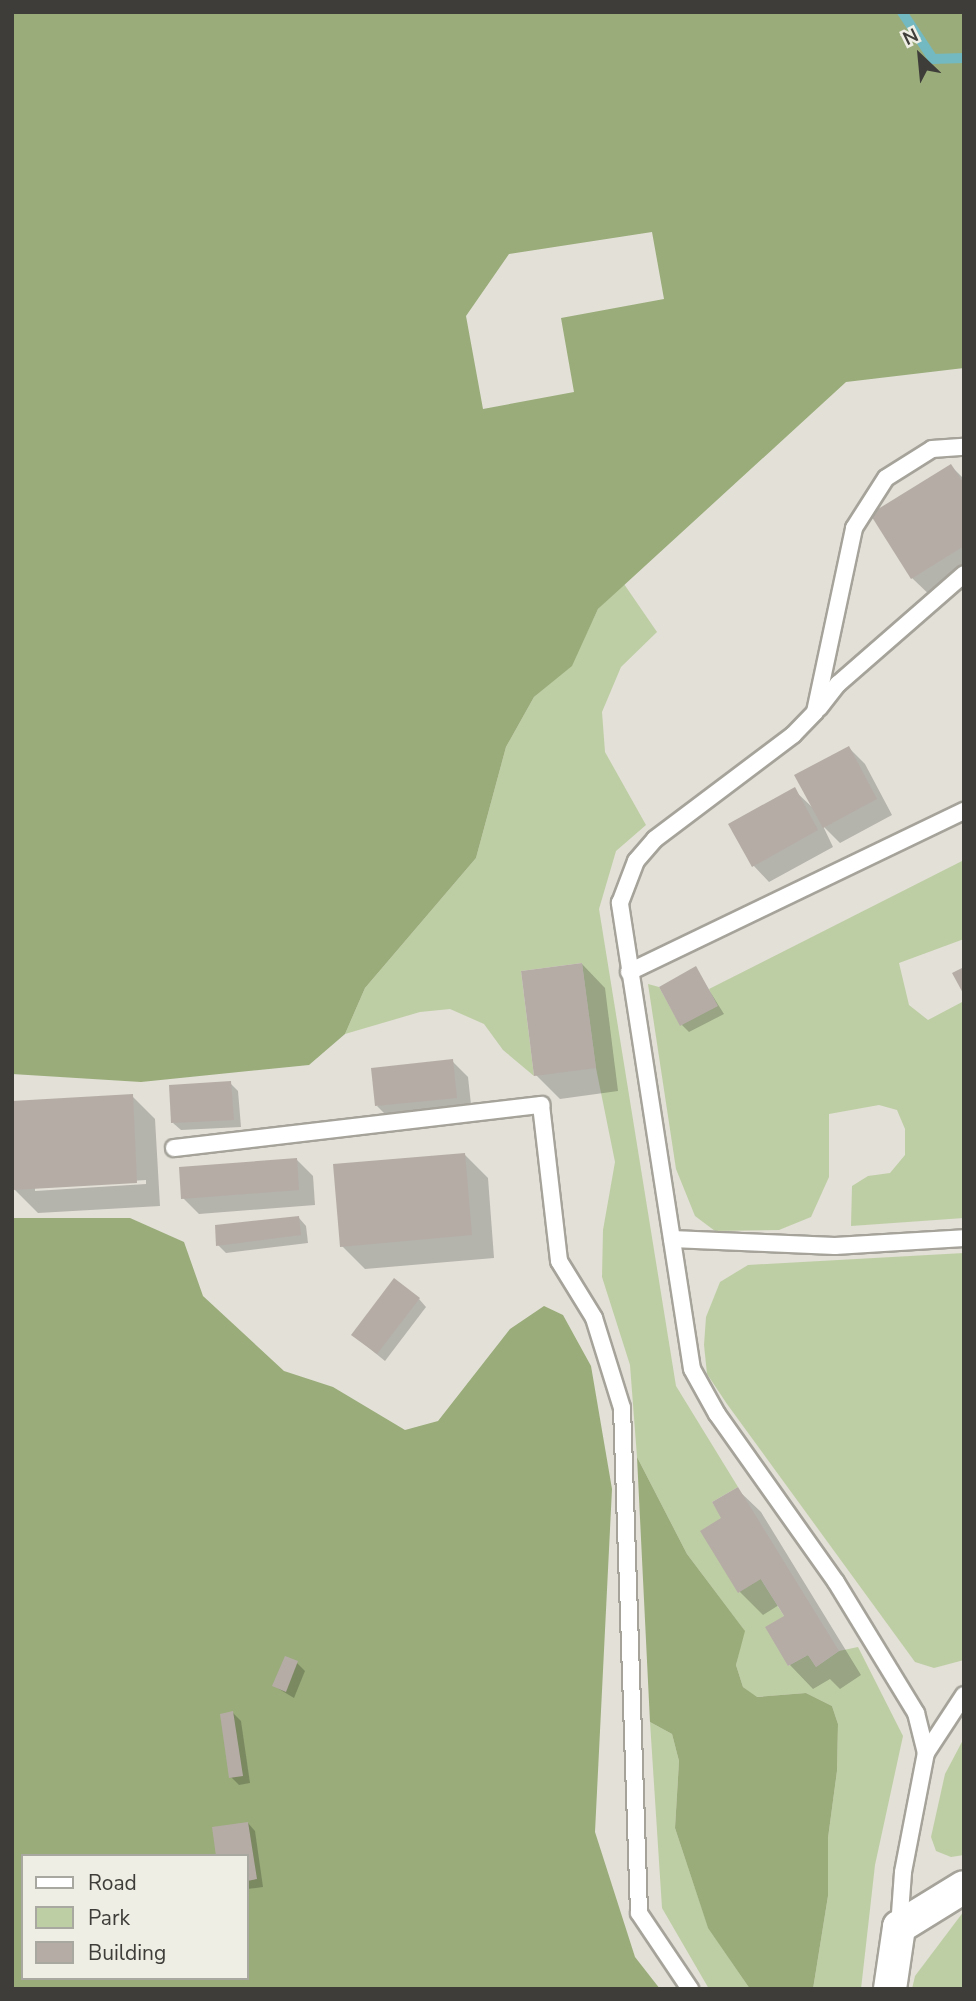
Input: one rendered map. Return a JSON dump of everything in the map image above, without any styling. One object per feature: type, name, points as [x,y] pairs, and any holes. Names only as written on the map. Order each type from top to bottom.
[{"type":"street","points":[[890,1989],[899,1927],[964,1887]]},
{"type":"lane","points":[[815,712],[854,528],[886,478],[932,449],[964,447]]},
{"type":"lane","points":[[926,1753],[916,1713],[904,1689],[836,1582],[717,1414],[692,1369],[620,903],[636,861],[655,839],[793,735],[838,684],[964,574]]},
{"type":"lane","points":[[629,972],[964,811]]},
{"type":"lane","points":[[174,1147],[541,1105],[559,1261],[594,1318],[622,1408],[639,1913],[690,1989]]},
{"type":"lane","points":[[671,1239],[835,1247],[964,1238]]},
{"type":"lane","points":[[899,1927],[903,1872],[926,1753],[964,1695]]},
{"type":"green space","points":[[12,12],[964,12],[964,368],[846,382],[598,609],[572,666],[534,697],[506,747],[476,858],[365,988],[345,1034],[309,1065],[141,1082],[12,1074]],"holes":[[[652,232],[664,299],[561,318],[574,392],[483,409],[466,316],[509,254]]]},
{"type":"green space","points":[[624,584],[657,632],[621,667],[602,712],[605,752],[646,825],[616,851],[599,909],[676,1386],[738,1487],[712,1502],[784,1616],[788,1666],[808,1655],[816,1667],[839,1651],[858,1647],[903,1736],[875,1865],[861,1989],[813,1989],[828,1896],[828,1838],[837,1771],[838,1724],[832,1706],[806,1693],[756,1697],[743,1687],[736,1665],[744,1630],[687,1554],[637,1457],[630,1365],[602,1277],[603,1230],[615,1162],[596,1068],[582,963],[521,971],[534,1076],[503,1050],[484,1024],[450,1009],[420,1012],[345,1034],[365,988],[476,858],[506,747],[534,697],[571,666],[598,609]]},
{"type":"green space","points":[[964,860],[964,939],[899,963],[909,1005],[928,1020],[964,1001],[964,1218],[851,1226],[852,1186],[868,1176],[890,1173],[905,1155],[905,1129],[897,1110],[879,1105],[829,1114],[829,1177],[811,1217],[779,1230],[715,1231],[695,1216],[676,1169],[648,984],[659,987],[680,1025],[717,1006],[709,989]]},
{"type":"green space","points":[[12,1218],[130,1218],[184,1242],[203,1296],[284,1371],[333,1387],[405,1430],[438,1421],[510,1329],[544,1306],[563,1315],[591,1366],[612,1489],[595,1832],[635,1957],[660,1989],[12,1989]]},
{"type":"green space","points":[[964,1253],[964,1660],[934,1668],[915,1662],[707,1374],[704,1345],[706,1317],[720,1282],[748,1265]]},
{"type":"green space","points":[[637,1457],[687,1554],[745,1631],[736,1665],[743,1687],[757,1697],[806,1693],[832,1706],[838,1724],[837,1771],[828,1838],[828,1896],[813,1989],[750,1989],[708,1928],[675,1828],[679,1761],[672,1734],[650,1722]]},
{"type":"green space","points":[[650,1722],[672,1734],[679,1761],[675,1828],[708,1927],[750,1989],[709,1989],[662,1908]]},
{"type":"green space","points":[[964,1738],[964,1855],[951,1857],[936,1851],[931,1837],[945,1774]]},
{"type":"green space","points":[[964,1911],[964,1989],[912,1989],[915,1976]]},
{"type":"building","points":[[951,464],[964,484],[964,546],[911,579],[870,514]]},
{"type":"building","points":[[849,746],[877,799],[823,828],[794,775]]},
{"type":"building","points":[[795,787],[818,830],[752,867],[728,824]]},
{"type":"building","points":[[582,963],[596,1068],[534,1076],[521,971]]},
{"type":"building","points":[[696,966],[718,1006],[680,1026],[659,987]]},
{"type":"building","points":[[964,967],[964,995],[952,973]]},
{"type":"building","points":[[453,1059],[457,1098],[375,1106],[371,1068]]},
{"type":"building","points":[[231,1081],[234,1120],[171,1123],[169,1085]]},
{"type":"building","points":[[133,1094],[137,1183],[13,1190],[12,1101]]},
{"type":"building","points":[[465,1153],[472,1235],[340,1247],[333,1164]]},
{"type":"building","points":[[297,1158],[299,1190],[181,1199],[179,1167]]},
{"type":"building","points":[[299,1216],[301,1235],[216,1246],[215,1225]]},
{"type":"building","points":[[394,1278],[420,1298],[377,1354],[351,1335]]},
{"type":"building","points":[[738,1487],[839,1651],[816,1667],[808,1655],[788,1666],[765,1627],[784,1616],[761,1579],[738,1593],[700,1531],[721,1518],[712,1502]]},
{"type":"building","points":[[285,1656],[298,1661],[286,1692],[272,1686]]},
{"type":"building","points":[[233,1711],[243,1776],[229,1778],[220,1714]]},
{"type":"building","points":[[248,1822],[257,1879],[248,1881],[248,1854],[216,1854],[212,1827]]},
{"type":"waterway","points":[[902,12],[933,59],[964,58]]}]
